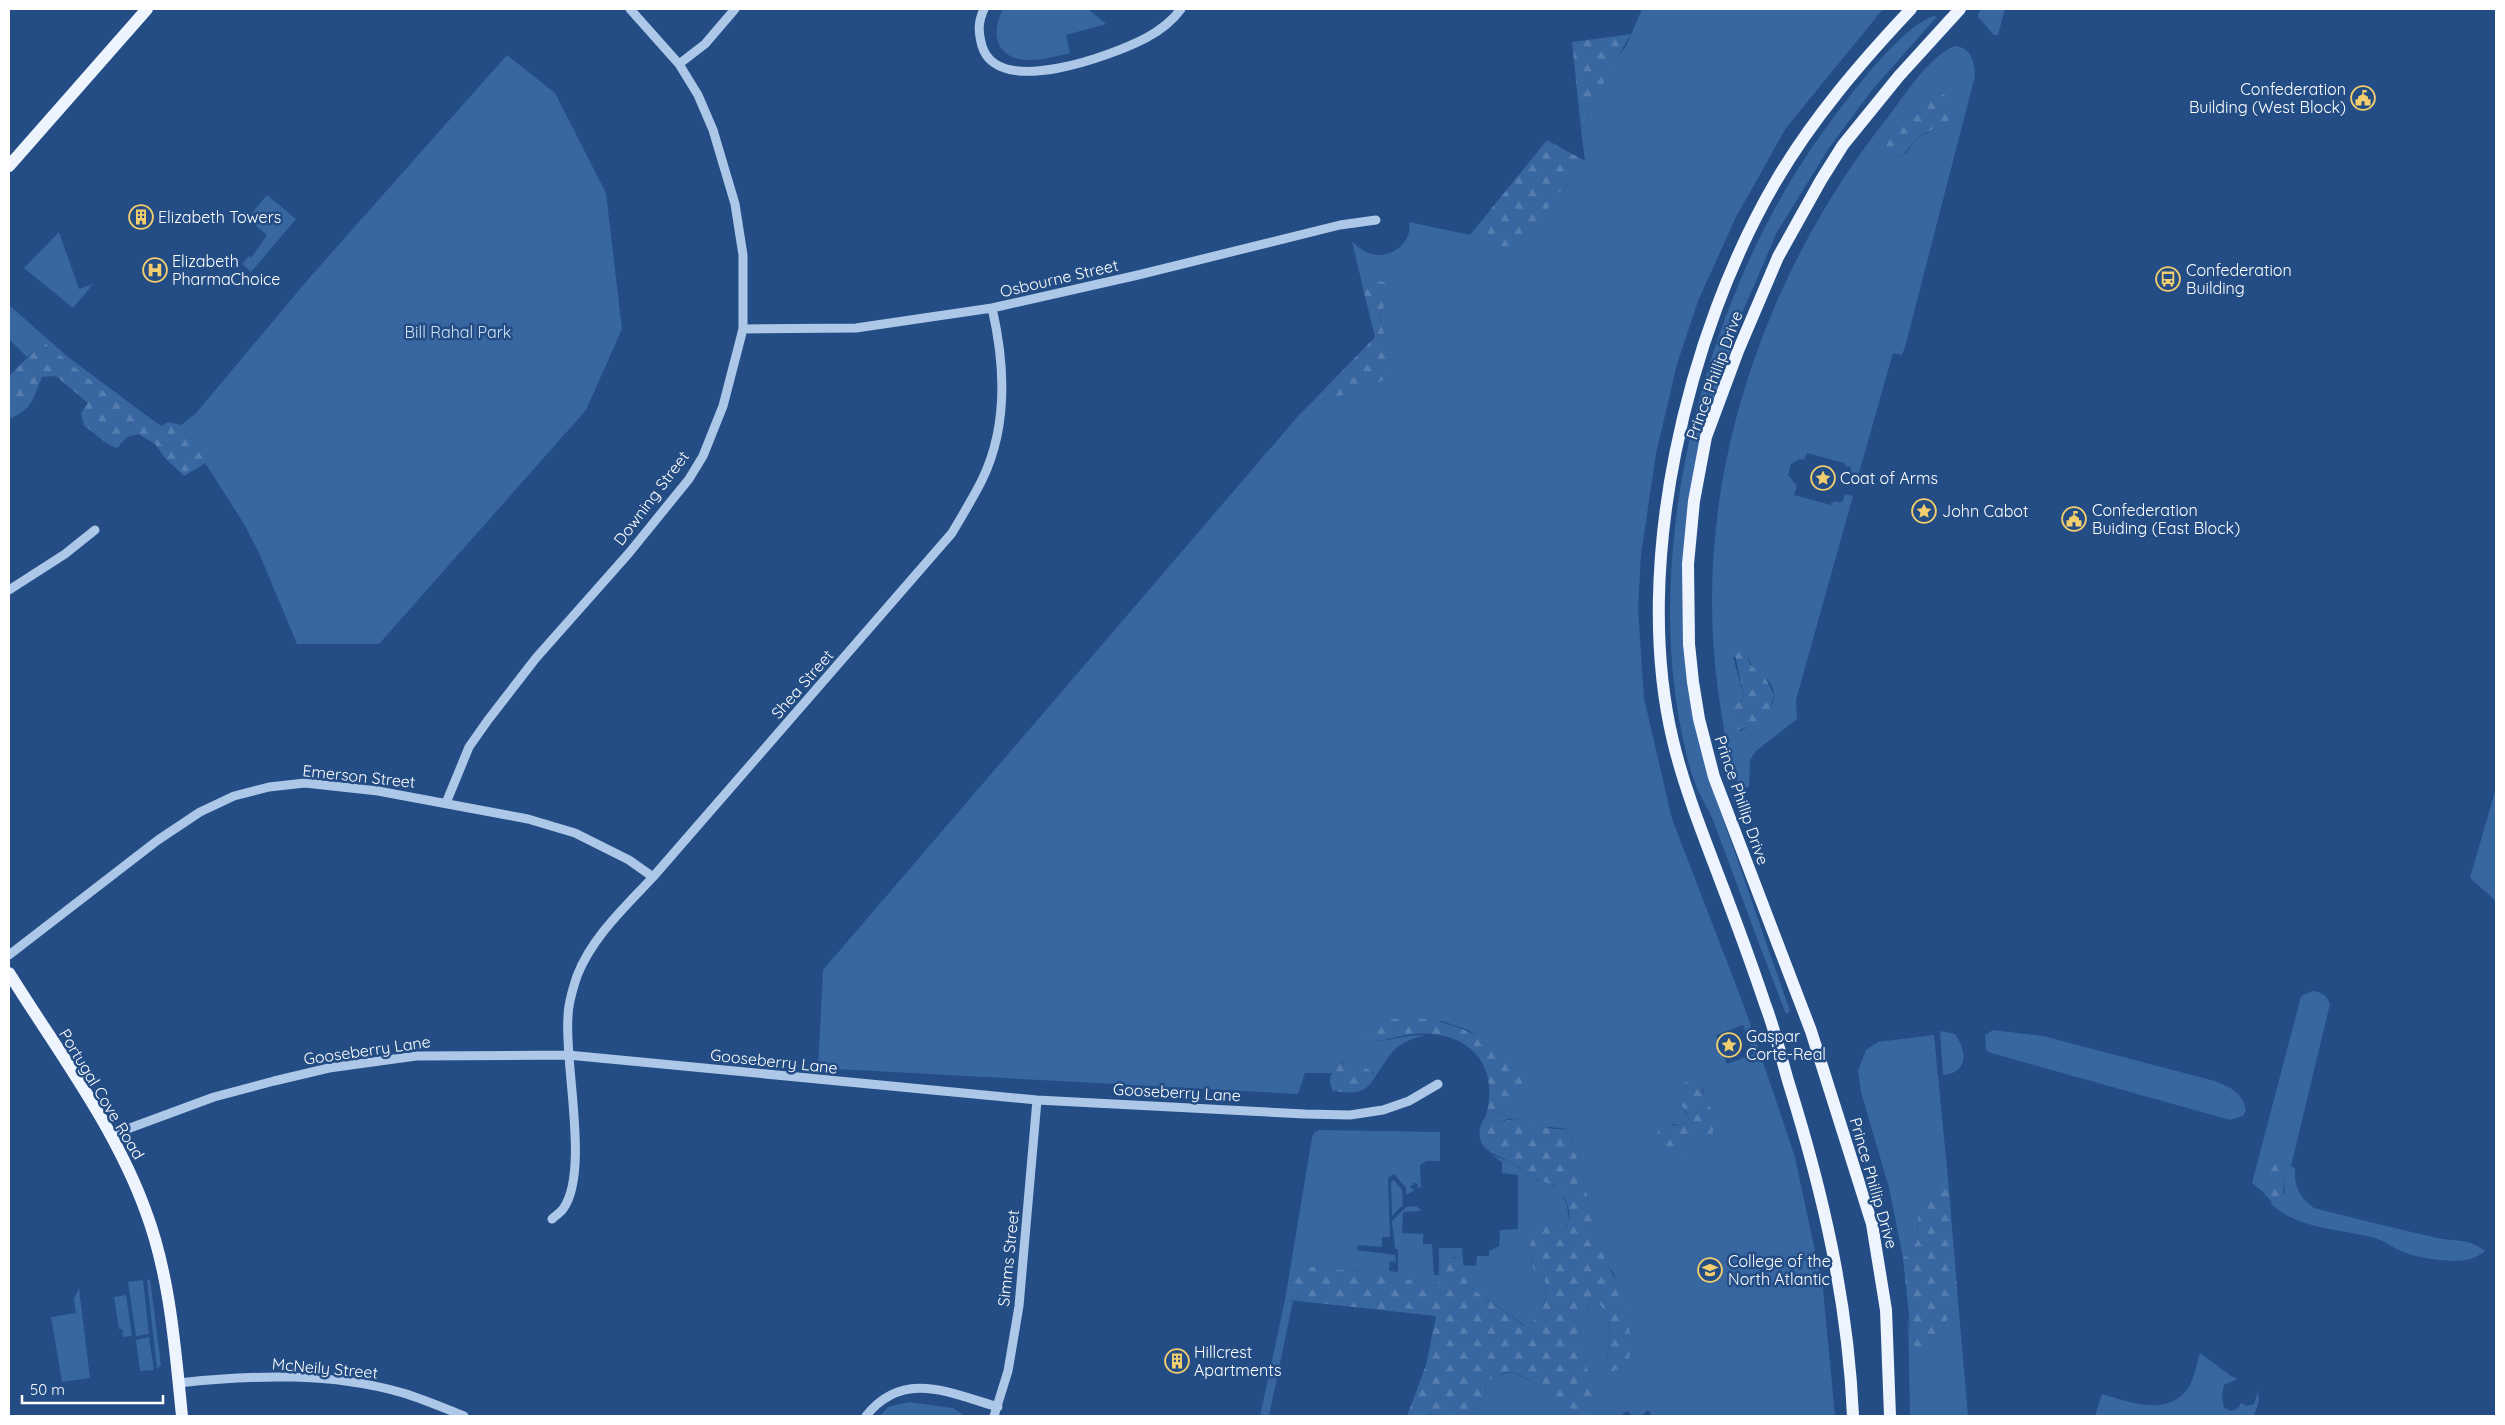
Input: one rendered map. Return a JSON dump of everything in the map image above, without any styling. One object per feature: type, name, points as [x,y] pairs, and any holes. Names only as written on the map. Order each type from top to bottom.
[{"type":"main road","points":[[9,166],[147,9]]},
{"type":"main road","name":"Prince Phillip Drive","points":[[1853,1416],[1851,1370],[1844,1314],[1822,1195],[1771,1021],[1702,830],[1673,740],[1660,656],[1658,589],[1666,508],[1688,402],[1710,327],[1737,260],[1776,181],[1817,120],[1877,44],[1910,9]]},
{"type":"main road","name":"Prince Phillip Drive","points":[[1890,1416],[1886,1310],[1872,1224],[1811,1031],[1714,777],[1699,720],[1693,682],[1689,644],[1688,564],[1694,501],[1706,437],[1738,351],[1778,258],[1821,180],[1843,145],[1899,76],[1960,9]]},
{"type":"main road","name":"Portugal Cove Road","points":[[9,974],[111,1135],[132,1175],[158,1251],[166,1292],[182,1416]]},
{"type":"street","name":"Downing Street","points":[[446,803],[469,747],[488,720],[536,658],[629,553],[689,479],[703,456],[723,406],[743,329],[742,255],[735,204],[713,130],[698,96],[679,64],[630,9]]},
{"type":"street","points":[[679,64],[704,44],[735,9]]},
{"type":"street","points":[[984,9],[979,20],[978,34],[983,49],[990,60],[1003,68],[1021,72],[1058,68],[1120,50],[1147,37],[1166,24],[1181,9]]},
{"type":"street","name":"Osbourne Street","points":[[743,329],[856,328],[992,308],[1194,262],[1340,225],[1376,220]]},
{"type":"street","name":"Shea Street","points":[[552,1219],[563,1209],[574,1176],[575,1149],[568,1055],[568,1015],[577,976],[590,950],[614,918],[654,877],[952,533],[983,478],[996,440],[1002,396],[1000,346],[992,308]]},
{"type":"street","points":[[9,590],[65,554],[95,530]]},
{"type":"street","name":"Emerson Street","points":[[9,955],[158,840],[200,812],[234,796],[269,787],[305,783],[378,791],[528,819],[575,833],[629,860],[654,877]]},
{"type":"street","name":"Gooseberry Lane","points":[[111,1135],[214,1097],[329,1068],[416,1056],[568,1055],[1037,1100],[1350,1115],[1384,1110],[1410,1101],[1438,1084]]},
{"type":"street","name":"Simms Street","points":[[994,1416],[1008,1371],[1019,1306],[1037,1100]]},
{"type":"street","name":"McNeily Street","points":[[178,1383],[262,1377],[327,1380],[403,1393],[464,1416]]},
{"type":"street","points":[[866,1416],[884,1397],[897,1391],[910,1389],[926,1388],[998,1407]]},
{"type":"green space","points":[[1003,9],[1088,9],[1106,24],[1066,35],[1070,53],[1050,58],[1019,59],[1010,56],[999,45],[997,28]]},
{"type":"green space","points":[[1642,9],[1883,9],[1786,128],[1736,217],[1698,301],[1677,364],[1656,454],[1641,555],[1638,609],[1644,698],[1672,819],[1744,1006],[1795,1157],[1823,1289],[1835,1416],[1652,1416],[1648,1410],[1641,1416],[1633,1416],[1627,1411],[1620,1416],[1592,1416],[1594,1385],[1587,1373],[1584,1361],[1584,1340],[1579,1332],[1592,1297],[1605,1313],[1610,1330],[1604,1368],[1609,1372],[1626,1365],[1614,1274],[1605,1261],[1569,1129],[1537,1126],[1524,1118],[1508,1119],[1494,1124],[1481,1124],[1486,1116],[1505,1112],[1517,1103],[1504,1055],[1468,1030],[1442,1021],[1370,1042],[1426,1035],[1407,1041],[1395,1049],[1375,1077],[1373,1072],[1344,1066],[1342,1060],[1331,1073],[1305,1073],[1298,1094],[818,1068],[823,970],[1298,416],[1312,402],[1344,395],[1393,377],[1380,314],[1390,295],[1371,281],[1362,284],[1352,241],[1369,253],[1387,254],[1400,247],[1404,242],[1408,236],[1409,222],[1470,235],[1488,244],[1546,210],[1554,195],[1565,188],[1585,161],[1581,129],[1590,106],[1612,65],[1626,46]],"holes":[[[1743,1025],[1754,1054],[1727,1064],[1716,1035]],[[1703,1088],[1704,1101],[1708,1108],[1695,1135],[1687,1134],[1685,1143],[1672,1124],[1681,1125],[1689,1119],[1684,1111]]]},
{"type":"green space","points":[[1982,9],[2005,9],[1998,35],[1994,35],[1978,17]]},
{"type":"green space","points":[[1934,16],[1937,17],[1872,90],[1829,148],[1777,232],[1740,318],[1705,433],[1683,604],[1717,801],[1790,1011],[1786,1014],[1714,823],[1695,783],[1687,756],[1673,678],[1670,601],[1676,521],[1689,441],[1710,362],[1738,287],[1771,216],[1809,152],[1866,76],[1902,38],[1919,24]]},
{"type":"green space","points":[[1631,34],[1590,106],[1581,129],[1572,42]]},
{"type":"green space","points":[[1954,46],[1965,49],[1973,61],[1975,76],[1905,347],[1902,355],[1893,353],[1857,480],[1849,477],[1850,466],[1847,467],[1844,463],[1807,453],[1804,460],[1800,459],[1791,464],[1788,475],[1797,486],[1794,495],[1831,505],[1832,502],[1838,501],[1839,503],[1843,501],[1845,494],[1853,496],[1796,700],[1797,719],[1756,751],[1750,760],[1749,787],[1741,789],[1733,769],[1721,713],[1712,614],[1715,537],[1726,461],[1745,387],[1771,314],[1804,245],[1843,179],[1902,97],[1926,68]],"holes":[[[1942,94],[1950,103],[1937,128],[1917,138],[1906,153],[1896,157],[1885,148],[1891,135],[1897,128]],[[1733,657],[1748,657],[1754,667],[1767,679],[1773,689],[1774,696],[1767,718],[1740,731],[1731,705],[1742,701],[1744,696]]]},
{"type":"green space","name":"Bill Rahal Park","points":[[507,55],[555,93],[606,193],[622,329],[586,410],[379,644],[297,644],[259,553],[244,524],[181,425],[196,413],[311,276]]},
{"type":"green space","points":[[1938,93],[1948,98],[1952,106],[1945,126],[1919,137],[1901,155],[1897,157],[1888,156],[1885,148],[1892,130],[1917,114]]},
{"type":"green space","points":[[1547,140],[1585,161],[1565,188],[1554,196],[1537,231],[1522,246],[1507,248],[1488,244],[1470,235]]},
{"type":"green space","points":[[267,195],[296,219],[251,272],[242,264],[249,256],[251,258],[267,235],[247,219]]},
{"type":"green space","points":[[59,232],[79,289],[93,284],[73,308],[24,268]]},
{"type":"green space","points":[[1371,281],[1387,282],[1390,295],[1380,314],[1393,377],[1344,395],[1312,402],[1375,337],[1362,284]]},
{"type":"green space","points":[[9,305],[68,357],[162,427],[109,395],[46,344],[37,348],[27,357],[9,339]]},
{"type":"green space","points":[[46,344],[109,395],[162,426],[168,422],[181,425],[206,463],[184,476],[166,459],[155,444],[138,434],[127,437],[117,448],[108,444],[84,426],[81,413],[88,403],[56,376],[42,377],[28,407],[9,419],[9,376],[37,348]]},
{"type":"green space","points":[[1744,649],[1750,664],[1765,677],[1774,695],[1767,718],[1762,723],[1734,730],[1730,729],[1727,715],[1731,705],[1742,701],[1744,696],[1734,650]]},
{"type":"green space","points":[[2496,788],[2496,901],[2470,878]]},
{"type":"green space","points":[[2312,991],[2323,994],[2330,1004],[2291,1166],[2295,1168],[2295,1180],[2298,1191],[2314,1208],[2438,1238],[2468,1242],[2485,1251],[2483,1253],[2472,1259],[2454,1261],[2424,1258],[2406,1253],[2375,1238],[2319,1227],[2293,1218],[2269,1202],[2273,1204],[2285,1193],[2283,1180],[2287,1159],[2280,1157],[2268,1170],[2263,1192],[2252,1183],[2301,996]]},
{"type":"green space","points":[[1420,1018],[1465,1030],[1489,1043],[1511,1061],[1524,1073],[1517,1103],[1505,1112],[1486,1116],[1489,1096],[1488,1079],[1483,1065],[1475,1052],[1463,1043],[1448,1037],[1431,1034],[1412,1034],[1370,1042],[1364,1034],[1368,1023],[1391,1019]]},
{"type":"green space","points":[[1993,1030],[2043,1036],[2211,1080],[2228,1087],[2238,1094],[2246,1110],[2243,1116],[2230,1120],[1991,1053],[1986,1050],[1985,1035]]},
{"type":"green space","points":[[1940,1031],[1955,1034],[1962,1047],[1963,1054],[1963,1060],[1958,1070],[1943,1075]]},
{"type":"green space","points":[[1934,1035],[1948,1178],[1944,1177],[1918,1207],[1917,1242],[1903,1258],[1889,1188],[1861,1092],[1858,1071],[1866,1050],[1878,1042]]},
{"type":"green space","points":[[1341,1060],[1344,1066],[1366,1068],[1375,1077],[1371,1083],[1357,1092],[1333,1091],[1330,1078]]},
{"type":"green space","points":[[1689,1079],[1696,1080],[1706,1102],[1716,1112],[1712,1136],[1687,1135],[1682,1154],[1668,1157],[1659,1150],[1655,1138],[1661,1126],[1681,1125],[1689,1119],[1681,1103],[1681,1087]]},
{"type":"green space","points":[[1524,1118],[1545,1127],[1569,1129],[1605,1260],[1619,1290],[1626,1314],[1631,1347],[1628,1361],[1626,1365],[1609,1373],[1604,1368],[1610,1330],[1605,1312],[1592,1297],[1579,1332],[1584,1340],[1584,1361],[1598,1397],[1592,1416],[1577,1416],[1567,1405],[1547,1391],[1526,1378],[1508,1372],[1486,1382],[1485,1395],[1473,1416],[1437,1416],[1431,1414],[1427,1416],[1407,1416],[1426,1365],[1436,1316],[1288,1300],[1296,1265],[1381,1274],[1439,1285],[1439,1266],[1446,1257],[1463,1259],[1463,1265],[1468,1267],[1469,1279],[1467,1285],[1525,1326],[1532,1322],[1541,1312],[1546,1291],[1544,1277],[1533,1269],[1530,1245],[1537,1226],[1552,1226],[1563,1231],[1569,1221],[1567,1204],[1557,1187],[1535,1179],[1516,1165],[1484,1147],[1480,1134],[1481,1124]]},
{"type":"green space","points":[[1319,1130],[1440,1132],[1440,1161],[1427,1161],[1420,1165],[1421,1187],[1417,1188],[1418,1184],[1414,1183],[1410,1187],[1415,1190],[1406,1195],[1406,1188],[1394,1174],[1388,1178],[1390,1237],[1382,1237],[1382,1247],[1358,1245],[1357,1250],[1395,1255],[1396,1262],[1390,1261],[1389,1271],[1398,1272],[1398,1250],[1395,1248],[1392,1221],[1406,1207],[1417,1206],[1421,1211],[1403,1212],[1402,1233],[1423,1234],[1423,1244],[1432,1244],[1434,1275],[1439,1275],[1439,1285],[1381,1274],[1296,1265],[1289,1300],[1293,1301],[1269,1416],[1260,1416],[1285,1300],[1312,1138],[1314,1133]]},
{"type":"green space","points":[[1490,1154],[1513,1163],[1536,1180],[1560,1189],[1567,1205],[1569,1221],[1563,1232],[1552,1226],[1530,1245],[1533,1269],[1544,1277],[1546,1292],[1541,1312],[1537,1318],[1526,1326],[1467,1285],[1469,1279],[1466,1265],[1476,1266],[1477,1256],[1489,1256],[1489,1251],[1499,1246],[1500,1230],[1518,1229],[1518,1175],[1502,1173],[1502,1162]]},
{"type":"green space","points":[[2280,1157],[2287,1159],[2283,1180],[2284,1199],[2280,1203],[2273,1204],[2263,1192],[2268,1170]]},
{"type":"green space","points":[[1944,1177],[1948,1178],[1958,1300],[1939,1335],[1927,1347],[1915,1350],[1911,1334],[1903,1258],[1917,1242],[1918,1207]]},
{"type":"green space","points":[[1394,1180],[1402,1190],[1403,1205],[1392,1216],[1391,1182]]},
{"type":"green space","points":[[1439,1248],[1462,1248],[1463,1259],[1452,1257],[1439,1266]]},
{"type":"green space","points":[[150,1279],[161,1365],[157,1369],[147,1280]]},
{"type":"green space","points":[[143,1280],[149,1334],[136,1336],[128,1282]]},
{"type":"green space","points":[[79,1288],[90,1378],[62,1382],[51,1317],[76,1313],[74,1299]]},
{"type":"green space","points":[[126,1295],[132,1336],[123,1337],[122,1329],[119,1329],[114,1297]]},
{"type":"green space","points":[[1958,1300],[1968,1416],[1910,1416],[1908,1317],[1911,1334],[1939,1335]]},
{"type":"green space","points":[[149,1337],[154,1370],[140,1371],[136,1340]]},
{"type":"green space","points":[[2200,1353],[2238,1379],[2224,1385],[2222,1397],[2224,1408],[2232,1411],[2238,1408],[2241,1403],[2247,1406],[2254,1404],[2258,1391],[2259,1401],[2254,1416],[2095,1416],[2102,1394],[2144,1405],[2165,1404],[2175,1400],[2190,1385]]},
{"type":"green space","points":[[1512,1372],[1558,1397],[1577,1416],[1473,1416],[1485,1395],[1486,1382],[1496,1376]]},
{"type":"green space","points":[[909,1402],[953,1408],[965,1416],[880,1416],[888,1407]]},
{"type":"place","name":"Confederation Building (West Block)","points":[[2363,98]]},
{"type":"place","name":"Elizabeth Towers","points":[[141,217]]},
{"type":"place","name":"Elizabeth PharmaChoice","points":[[155,270]]},
{"type":"place","name":"Confederation Building","points":[[2168,279]]},
{"type":"place","name":"Coat of Arms","points":[[1823,478]]},
{"type":"place","name":"John Cabot","points":[[1924,511]]},
{"type":"place","name":"Confederation Buiding (East Block)","points":[[2074,519]]},
{"type":"place","name":"Gaspar Corte-Real","points":[[1729,1045]]},
{"type":"place","name":"College of the North Atlantic","points":[[1710,1270]]},
{"type":"place","name":"Hillcrest Apartments","points":[[1177,1361]]}]
